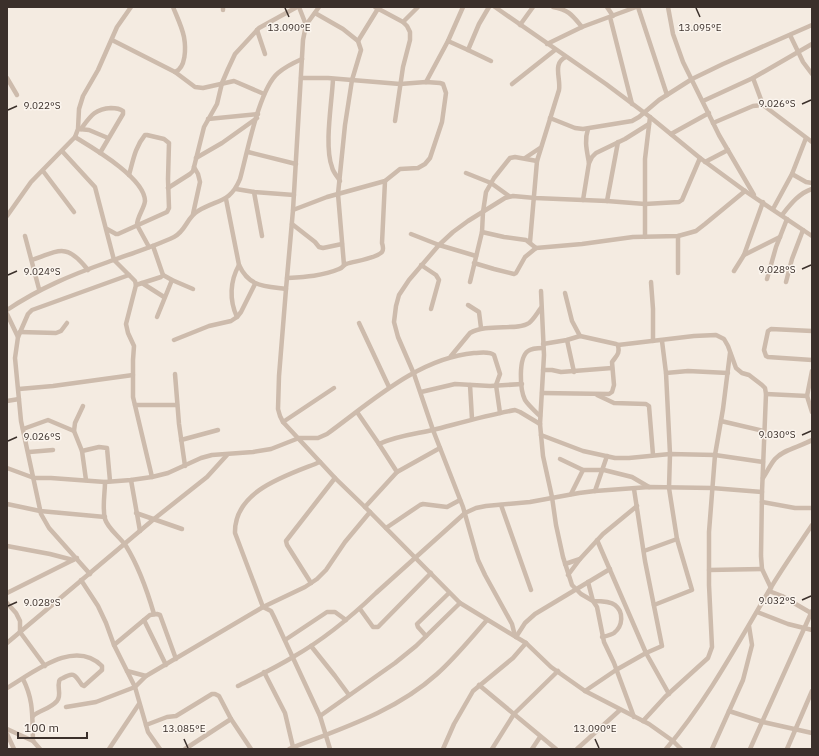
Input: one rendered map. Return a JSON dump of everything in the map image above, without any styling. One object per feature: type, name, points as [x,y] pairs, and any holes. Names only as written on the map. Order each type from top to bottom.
[{"type":"street","points":[[80,129],[78,109],[80,101],[98,70],[117,27],[131,7]]},
{"type":"street","points":[[173,7],[184,36],[185,44],[183,65],[179,71],[175,72]]},
{"type":"street","points":[[168,188],[190,174],[194,167],[204,127],[217,104],[222,82],[235,54],[257,30],[298,7],[306,25],[302,59],[293,210],[278,409],[283,422],[335,478],[366,507],[460,603],[526,643],[551,667],[585,691],[643,721],[673,741],[681,749]]},
{"type":"street","points":[[306,25],[315,14],[317,7]]},
{"type":"street","points":[[402,22],[418,7]]},
{"type":"street","points":[[426,82],[448,41],[463,7]]},
{"type":"street","points":[[468,50],[479,24],[489,7]]},
{"type":"street","points":[[495,7],[606,84],[650,117],[705,162],[812,236]]},
{"type":"street","points":[[520,25],[533,7]]},
{"type":"street","points":[[553,7],[562,9],[572,14],[582,27]]},
{"type":"street","points":[[607,7],[611,16],[632,104]]},
{"type":"street","points":[[547,44],[582,27],[637,7],[667,95]]},
{"type":"street","points":[[668,7],[677,48],[683,62],[713,122],[754,197]]},
{"type":"street","points":[[358,41],[377,8],[402,22],[407,26],[410,32],[410,40],[400,84],[395,121]]},
{"type":"street","points":[[315,14],[342,29],[358,41],[361,50],[352,80],[345,125],[338,194],[344,265]]},
{"type":"street","points":[[550,118],[575,128],[588,129],[632,121],[644,113],[652,105],[692,80],[723,64],[812,25]]},
{"type":"street","points":[[257,30],[265,54]]},
{"type":"street","points":[[790,35],[798,53],[812,74]]},
{"type":"street","points":[[112,40],[175,72],[199,88],[222,82],[234,81],[264,94]]},
{"type":"street","points":[[448,41],[491,61]]},
{"type":"street","points":[[703,101],[753,78],[812,44]]},
{"type":"street","points":[[512,84],[555,50]]},
{"type":"street","points":[[530,242],[537,161],[560,83],[557,68],[558,63],[561,59],[566,57]]},
{"type":"street","points":[[193,214],[226,199],[236,189],[248,152],[257,116],[269,83],[284,68],[302,59]]},
{"type":"street","points":[[7,78],[17,95]]},
{"type":"street","points":[[293,210],[338,194],[385,181],[400,169],[418,168],[425,164],[430,158],[442,122],[446,93],[443,84],[440,83],[426,82],[400,84],[301,78]]},
{"type":"street","points":[[753,78],[763,105],[812,142]]},
{"type":"street","points":[[333,79],[328,135],[330,157],[334,173],[340,181]]},
{"type":"street","points":[[713,122],[753,106],[763,105]]},
{"type":"street","points":[[7,216],[31,182],[75,137],[97,110],[103,108],[120,109],[123,114],[100,153]]},
{"type":"street","points":[[671,134],[709,113]]},
{"type":"street","points":[[208,119],[257,116]]},
{"type":"street","points":[[196,158],[222,143],[257,116]]},
{"type":"street","points":[[645,236],[645,159],[650,117]]},
{"type":"street","points":[[589,163],[596,153],[649,124]]},
{"type":"street","points":[[80,129],[108,138]]},
{"type":"street","points":[[583,200],[589,163],[585,139],[588,129]]},
{"type":"street","points":[[107,229],[118,234],[167,212],[169,208],[169,143],[164,139],[145,135],[137,148],[129,175]]},
{"type":"street","points":[[75,137],[110,159],[129,175],[141,189],[145,201],[137,225]]},
{"type":"street","points":[[772,209],[792,174],[806,138]]},
{"type":"street","points":[[607,201],[618,142]]},
{"type":"street","points":[[525,158],[540,148]]},
{"type":"street","points":[[705,162],[728,150]]},
{"type":"street","points":[[62,151],[95,187],[114,260],[135,281],[136,285],[126,324],[134,346],[132,360],[133,397],[152,477]]},
{"type":"street","points":[[248,152],[296,164]]},
{"type":"street","points":[[470,282],[482,232],[486,192],[510,158],[525,158],[537,161]]},
{"type":"street","points":[[466,173],[491,183],[509,196],[645,204],[679,202],[682,200],[700,158]]},
{"type":"street","points":[[7,310],[39,290],[151,247],[183,231],[193,214],[200,182],[194,167]]},
{"type":"street","points":[[43,171],[74,212]]},
{"type":"street","points":[[792,174],[806,182],[812,183]]},
{"type":"street","points":[[287,278],[328,273],[341,269],[344,265],[362,260],[382,251],[385,181]]},
{"type":"street","points":[[236,189],[294,195]]},
{"type":"street","points":[[782,215],[790,205],[804,193],[812,189]]},
{"type":"street","points":[[474,263],[514,274],[525,257],[536,248],[582,244],[633,237],[678,236],[701,228],[746,191]]},
{"type":"street","points":[[254,192],[262,236]]},
{"type":"street","points":[[509,196],[453,232],[439,245],[409,280],[399,295],[394,322],[398,337],[421,392],[433,430],[465,513],[478,560],[512,624],[516,637]]},
{"type":"street","points":[[226,199],[239,265],[242,273],[248,280],[255,284],[286,289]]},
{"type":"street","points":[[734,271],[744,255],[763,202]]},
{"type":"street","points":[[767,279],[787,219]]},
{"type":"street","points":[[292,224],[316,242],[319,247],[323,248],[342,244]]},
{"type":"street","points":[[137,225],[151,247],[163,275],[193,289]]},
{"type":"street","points":[[786,282],[792,259],[803,230]]},
{"type":"street","points":[[482,232],[526,240],[536,248]]},
{"type":"street","points":[[411,234],[439,245],[476,256]]},
{"type":"street","points":[[26,236],[39,290]]},
{"type":"street","points":[[678,236],[678,273]]},
{"type":"street","points":[[744,255],[780,237]]},
{"type":"street","points":[[32,260],[57,250],[64,250],[76,256],[88,270]]},
{"type":"street","points":[[237,316],[233,305],[232,293],[235,273],[239,265]]},
{"type":"street","points":[[421,266],[436,275],[439,280],[430,309]]},
{"type":"street","points":[[90,574],[75,559],[43,519],[23,429],[15,358],[19,334],[28,314],[32,310],[129,275]]},
{"type":"street","points":[[136,285],[163,275]]},
{"type":"street","points":[[157,317],[172,280]]},
{"type":"street","points":[[651,282],[653,341]]},
{"type":"street","points":[[142,283],[164,297]]},
{"type":"street","points":[[174,340],[209,326],[231,321],[237,316],[245,305],[255,284]]},
{"type":"street","points":[[541,291],[543,370],[540,424],[543,456],[552,497],[556,525],[565,564],[572,585],[576,590],[593,601],[614,604],[622,616],[621,624],[614,634],[602,637]]},
{"type":"street","points":[[565,293],[572,321],[580,336]]},
{"type":"street","points":[[468,305],[479,312],[481,328]]},
{"type":"street","points":[[450,357],[470,333],[481,328],[526,325],[541,308]]},
{"type":"street","points":[[7,314],[11,325],[19,334],[56,333],[61,331],[67,324]]},
{"type":"street","points":[[360,323],[388,387]]},
{"type":"street","points":[[812,331],[771,329],[768,332],[764,350],[766,356],[768,357],[812,360]]},
{"type":"street","points":[[540,416],[525,399],[522,384],[522,360],[524,355],[532,348],[580,336],[618,345],[662,341],[694,336],[716,336],[724,339],[736,368],[742,373],[749,375],[765,388],[762,480],[762,569],[770,590],[812,612],[750,749]]},
{"type":"street","points":[[567,340],[574,372]]},
{"type":"street","points":[[654,605],[692,590],[677,539],[668,488],[670,454],[666,373],[662,341]]},
{"type":"street","points":[[542,393],[609,394],[612,392],[614,385],[612,362],[619,354],[618,345]]},
{"type":"street","points":[[7,468],[34,478],[108,482],[130,480],[168,473],[212,455],[253,452],[271,448],[299,438],[318,438],[327,434],[388,387],[450,357],[463,354],[484,352],[494,355],[500,374],[496,386],[500,413]]},
{"type":"street","points":[[643,721],[669,694],[708,658],[711,653],[709,532],[715,455],[730,353]]},
{"type":"street","points":[[543,370],[574,372],[612,368]]},
{"type":"street","points":[[666,373],[688,371],[728,373]]},
{"type":"street","points":[[812,371],[807,396],[812,412]]},
{"type":"street","points":[[175,374],[177,405],[185,466]]},
{"type":"street","points":[[19,388],[53,386],[133,375]]},
{"type":"street","points":[[421,392],[456,384],[470,386],[522,384]]},
{"type":"street","points":[[470,386],[472,419]]},
{"type":"street","points":[[283,422],[334,388]]},
{"type":"street","points":[[596,394],[614,402],[646,404],[649,406],[653,455]]},
{"type":"street","points":[[766,394],[807,396]]},
{"type":"street","points":[[7,401],[19,399]]},
{"type":"street","points":[[135,405],[177,405]]},
{"type":"street","points":[[83,406],[75,423],[74,431],[82,451],[86,480]]},
{"type":"street","points":[[379,444],[472,419],[515,410],[540,424]]},
{"type":"street","points":[[357,412],[397,472]]},
{"type":"street","points":[[23,429],[48,420],[74,431]]},
{"type":"street","points":[[721,421],[764,431]]},
{"type":"street","points":[[181,440],[218,430]]},
{"type":"street","points":[[541,435],[583,451],[607,456],[629,458],[670,454],[715,455],[763,462]]},
{"type":"street","points":[[762,480],[774,460],[789,450],[812,440]]},
{"type":"street","points":[[82,451],[99,447],[106,448],[108,482],[105,517],[107,523],[125,544],[134,560],[145,583],[154,614]]},
{"type":"street","points":[[366,507],[397,472],[440,448]]},
{"type":"street","points":[[29,452],[53,450]]},
{"type":"street","points":[[7,642],[207,476],[227,455]]},
{"type":"street","points":[[595,491],[604,470],[607,456]]},
{"type":"street","points":[[560,459],[583,470],[604,470],[632,477],[649,487]]},
{"type":"street","points":[[320,462],[267,484],[243,505],[235,523],[235,533],[263,607],[271,612],[285,640],[320,716],[330,749]]},
{"type":"street","points":[[571,494],[583,470]]},
{"type":"street","points":[[311,583],[286,541],[335,478]]},
{"type":"street","points":[[130,480],[140,531]]},
{"type":"street","points":[[238,686],[312,646],[360,609],[465,513],[476,508],[530,502],[552,497],[595,491],[649,487],[712,488],[762,492]]},
{"type":"street","points":[[585,691],[646,652],[661,648],[662,645],[634,489]]},
{"type":"street","points":[[386,528],[420,504],[447,507],[460,500]]},
{"type":"street","points":[[762,502],[795,508],[812,508]]},
{"type":"street","points":[[7,504],[40,510],[105,517]]},
{"type":"street","points":[[501,505],[531,590]]},
{"type":"street","points":[[568,575],[597,540],[637,506]]},
{"type":"street","points":[[66,708],[96,702],[135,687],[146,676],[263,607],[311,583],[326,570],[345,542],[370,512]]},
{"type":"street","points":[[136,513],[182,529]]},
{"type":"street","points":[[666,749],[705,697],[770,590],[812,525]]},
{"type":"street","points":[[644,550],[677,539]]},
{"type":"street","points":[[597,540],[646,652],[669,694]]},
{"type":"street","points":[[7,546],[75,559]]},
{"type":"street","points":[[7,593],[75,559]]},
{"type":"street","points":[[565,564],[580,559]]},
{"type":"street","points":[[709,570],[762,569]]},
{"type":"street","points":[[516,637],[523,626],[535,614],[610,570]]},
{"type":"street","points":[[360,609],[372,627],[378,627],[431,573]]},
{"type":"street","points":[[81,580],[103,617],[114,645],[135,687],[146,725],[160,749]]},
{"type":"street","points":[[588,582],[599,616],[602,637],[634,717]]},
{"type":"street","points":[[426,636],[418,628],[417,624],[449,592]]},
{"type":"street","points":[[7,603],[16,613],[20,621],[20,632],[45,666]]},
{"type":"street","points":[[320,716],[395,663],[460,603]]},
{"type":"street","points":[[285,640],[327,612],[335,612],[346,620]]},
{"type":"street","points":[[757,612],[788,624],[812,630]]},
{"type":"street","points":[[114,645],[150,615],[160,615],[176,659]]},
{"type":"street","points":[[144,620],[166,665]]},
{"type":"street","points":[[264,672],[285,713],[291,748],[362,721],[418,689],[438,674],[487,620]]},
{"type":"street","points":[[512,624],[523,626]]},
{"type":"street","points":[[712,749],[743,680],[752,644],[749,626]]},
{"type":"street","points":[[443,749],[468,698],[479,685],[513,658],[526,643]]},
{"type":"street","points":[[312,646],[349,695]]},
{"type":"street","points":[[7,688],[45,666],[68,656],[84,655],[92,658],[103,668],[84,686],[75,675],[68,674],[59,682],[60,695],[57,700],[48,709],[33,716]]},
{"type":"street","points":[[127,671],[146,676]]},
{"type":"street","points":[[492,749],[514,714],[558,671]]},
{"type":"street","points":[[23,679],[29,692],[33,716],[33,741]]},
{"type":"street","points":[[479,685],[556,749]]},
{"type":"street","points":[[787,749],[812,691]]},
{"type":"street","points":[[146,725],[167,717],[176,716],[212,694],[215,694],[218,696],[251,749]]},
{"type":"street","points":[[109,749],[139,704]]},
{"type":"street","points":[[577,749],[620,710]]},
{"type":"street","points":[[729,711],[763,722],[812,733]]},
{"type":"street","points":[[185,749],[231,719]]},
{"type":"street","points":[[7,729],[33,741],[40,749]]},
{"type":"street","points":[[7,734],[14,749]]},
{"type":"street","points":[[532,749],[540,737]]}]
